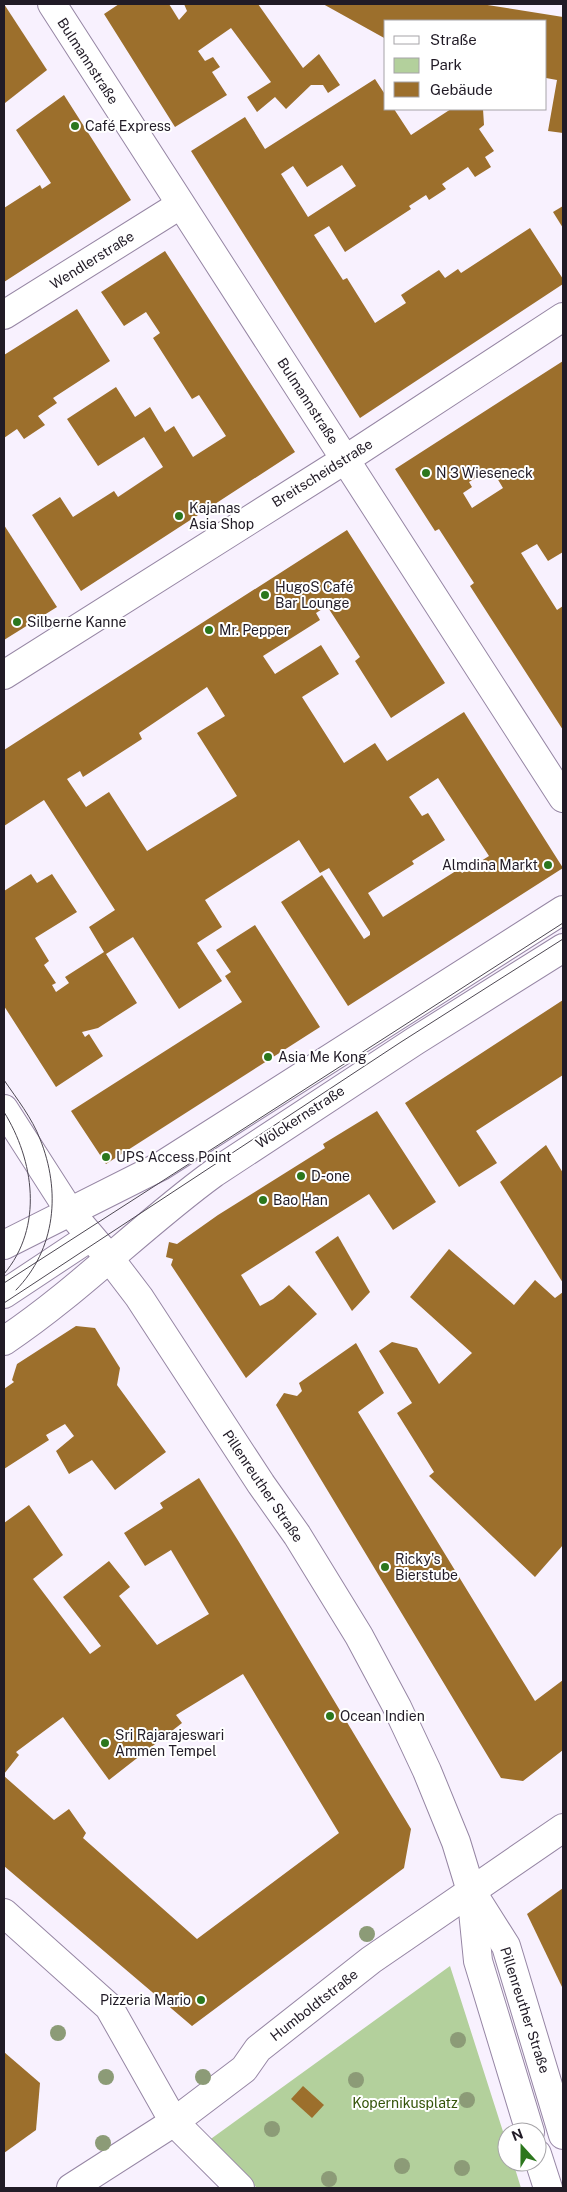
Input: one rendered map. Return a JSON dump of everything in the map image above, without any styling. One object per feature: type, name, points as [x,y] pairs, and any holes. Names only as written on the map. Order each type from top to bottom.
[{"type":"main road","name":"Bulmannstraße","points":[[52,4],[563,798]]},
{"type":"main road","name":"Wendlerstraße","points":[[4,315],[180,205]]},
{"type":"main road","name":"Breitscheidstraße","points":[[4,674],[346,459],[563,317]]},
{"type":"main road","points":[[4,1245],[161,1166],[563,910]]},
{"type":"main road","name":"Wölckernstraße","points":[[4,1341],[37,1319],[182,1196],[214,1173],[415,1041],[563,948]]},
{"type":"main road","name":"Pillenreuther Straße","points":[[4,1109],[70,1212],[110,1259],[143,1304],[261,1484],[297,1535],[359,1636],[427,1771],[450,1827],[471,1891],[478,1961],[527,2122]]},
{"type":"main road","points":[[4,1294],[90,1237]]},
{"type":"main road","name":"Humboldtstraße","points":[[71,2188],[174,2122],[244,2068],[258,2049],[371,1960],[563,1828]]},
{"type":"main road","name":"Pillenreuther Straße","points":[[471,1891],[506,1946],[563,2135]]},
{"type":"main road","points":[[4,1913],[108,2007],[174,2122],[240,2188]]},
{"type":"main road","points":[[543,2172],[548,2188]]},
{"type":"green space","name":"Kopernikusplatz","points":[[450,1966],[500,2122],[497,2122],[497,2172],[516,2172],[521,2188],[257,2188],[208,2141]]},
{"type":"building","points":[[4,4],[47,70],[5,103],[4,101]]},
{"type":"building","points":[[119,4],[169,4],[179,20],[187,11],[184,4],[258,4],[303,68],[319,54],[340,85],[328,93],[323,85],[311,85],[286,109],[275,97],[257,112],[247,97],[271,82],[231,28],[198,51],[205,61],[213,57],[220,67],[212,72],[227,95],[175,127],[104,14]]},
{"type":"building","points":[[323,4],[481,4],[563,17],[563,133],[548,131],[557,80],[547,78],[547,20],[384,20],[384,38]]},
{"type":"building","points":[[375,79],[384,93],[384,110],[395,110],[411,135],[449,110],[483,110],[484,125],[479,129],[494,151],[485,157],[491,167],[475,177],[468,167],[442,184],[446,189],[429,200],[426,195],[409,206],[411,209],[345,252],[329,226],[314,235],[343,280],[347,278],[375,323],[406,303],[401,295],[439,270],[445,278],[458,269],[461,273],[530,228],[563,279],[563,284],[360,418],[191,151],[245,117],[265,149]],"holes":[[[342,165],[356,186],[308,217],[281,174],[293,166],[307,187]]]},
{"type":"building","points":[[64,95],[131,200],[4,282],[4,208],[40,185],[42,189],[51,183],[16,130]]},
{"type":"building","points":[[563,206],[563,228],[553,212]]},
{"type":"building","points":[[165,251],[295,452],[81,591],[32,515],[60,497],[73,517],[114,491],[118,497],[163,467],[144,437],[98,466],[67,419],[116,387],[135,417],[150,407],[165,432],[174,426],[193,457],[226,436],[199,395],[192,399],[153,338],[160,333],[146,312],[124,326],[101,292]]},
{"type":"building","points":[[77,309],[110,361],[53,398],[57,403],[38,416],[45,425],[24,439],[17,429],[4,438],[4,355]]},
{"type":"building","points":[[563,361],[563,552],[548,561],[537,544],[521,553],[557,610],[563,606],[563,730],[470,586],[474,583],[439,529],[435,531],[395,469]],"holes":[[[491,468],[503,488],[472,508],[463,493],[472,487],[469,482]]]},
{"type":"building","points":[[4,525],[57,607],[4,640]]},
{"type":"building","points":[[347,530],[445,683],[391,718],[355,661],[360,657],[327,606],[316,613],[320,620],[263,656],[275,674],[321,645],[339,674],[302,697],[344,763],[375,743],[387,761],[464,712],[563,868],[348,1006],[281,902],[322,875],[364,939],[370,935],[370,932],[329,868],[320,873],[299,840],[205,900],[222,927],[197,943],[222,981],[179,1009],[133,937],[106,954],[137,1003],[98,1028],[82,1032],[85,1037],[89,1034],[103,1056],[56,1087],[4,1006],[4,891],[31,874],[37,883],[52,874],[77,912],[35,938],[49,961],[44,965],[56,983],[52,985],[56,992],[69,983],[65,977],[104,952],[89,927],[115,910],[44,800],[4,826],[4,750]],"holes":[[[207,687],[225,716],[197,733],[237,796],[147,851],[109,792],[86,807],[67,779],[80,771],[83,777],[142,739],[139,733]],[[438,778],[489,856],[462,873],[459,869],[383,917],[368,893],[414,864],[412,861],[445,840],[428,813],[422,816],[409,797]]]},
{"type":"building","points":[[255,925],[320,1027],[106,1164],[71,1111],[242,1002],[225,976],[231,972],[216,950]]},
{"type":"building","points":[[563,1000],[563,1075],[476,1131],[497,1163],[459,1187],[405,1103]]},
{"type":"building","points":[[377,1111],[436,1202],[393,1230],[369,1194],[241,1275],[260,1306],[273,1299],[289,1285],[317,1314],[246,1378],[171,1265],[173,1259],[166,1257],[169,1242],[177,1244],[218,1215],[325,1148],[323,1144]]},
{"type":"building","points":[[546,1145],[563,1173],[563,1283],[500,1182]]},
{"type":"building","points":[[338,1236],[370,1292],[352,1311],[315,1252]]},
{"type":"building","points":[[449,1249],[514,1305],[535,1280],[555,1298],[563,1292],[563,1545],[535,1577],[429,1476],[434,1472],[397,1413],[412,1403],[379,1351],[392,1342],[417,1348],[439,1384],[472,1353],[410,1297]]},
{"type":"building","points":[[76,1326],[95,1328],[120,1368],[117,1385],[166,1452],[115,1490],[92,1460],[69,1474],[56,1451],[74,1436],[65,1424],[46,1435],[49,1440],[4,1469],[4,1389],[14,1382],[12,1380],[17,1364]]},
{"type":"building","points":[[356,1343],[384,1393],[358,1412],[535,1701],[563,1680],[563,1750],[523,1781],[501,1778],[276,1405],[284,1393],[297,1396],[302,1391],[299,1383]]},
{"type":"building","points":[[199,1478],[411,1829],[404,1868],[192,2026],[4,1866],[4,1776],[54,1820],[69,1809],[86,1833],[83,1838],[197,1939],[339,1833],[243,1674],[176,1715],[182,1723],[109,1780],[63,1717],[16,1752],[19,1755],[4,1774],[4,1523],[29,1505],[63,1555],[33,1579],[90,1654],[101,1646],[63,1597],[109,1561],[130,1587],[119,1596],[157,1645],[209,1614],[171,1550],[145,1566],[124,1533],[163,1508],[160,1503]]},
{"type":"building","points":[[563,1888],[563,1989],[527,1914]]},
{"type":"building","points":[[4,2052],[40,2083],[36,2130],[4,2153]]},
{"type":"building","points":[[303,2086],[324,2105],[312,2118],[291,2099]]},
{"type":"tram line","points":[[4,1283],[563,923]]},
{"type":"tram line","points":[[4,1303],[401,1042],[563,939]]},
{"type":"tram line","points":[[4,1080],[37,1131],[47,1159],[51,1179],[51,1219],[47,1238],[40,1256],[16,1290]]},
{"type":"tram line","points":[[4,1112],[22,1151],[28,1172],[30,1193],[29,1215],[25,1236],[17,1256],[4,1274]]},
{"type":"place","name":"Café Express","points":[[75,126]]},
{"type":"place","name":"N 3 Wieseneck","points":[[426,473]]},
{"type":"place","name":"Kajanas Asia Shop","points":[[179,516]]},
{"type":"place","name":"HugoS Café Bar Lounge","points":[[265,595]]},
{"type":"place","name":"Silberne Kanne","points":[[17,622]]},
{"type":"place","name":"Mr. Pepper","points":[[209,630]]},
{"type":"place","name":"Almdina Markt","points":[[548,865]]},
{"type":"place","name":"Asia Me Kong","points":[[268,1057]]},
{"type":"place","name":"UPS Access Point","points":[[106,1157]]},
{"type":"place","name":"D-one","points":[[301,1176]]},
{"type":"place","name":"Bao Han","points":[[263,1200]]},
{"type":"place","name":"Ricky's Bierstube","points":[[385,1567]]},
{"type":"place","name":"Ocean Indien","points":[[330,1716]]},
{"type":"place","name":"Sri Rajarajeswari Ammen Tempel","points":[[105,1743]]},
{"type":"place","name":"Pizzeria Mario","points":[[201,2000]]}]
